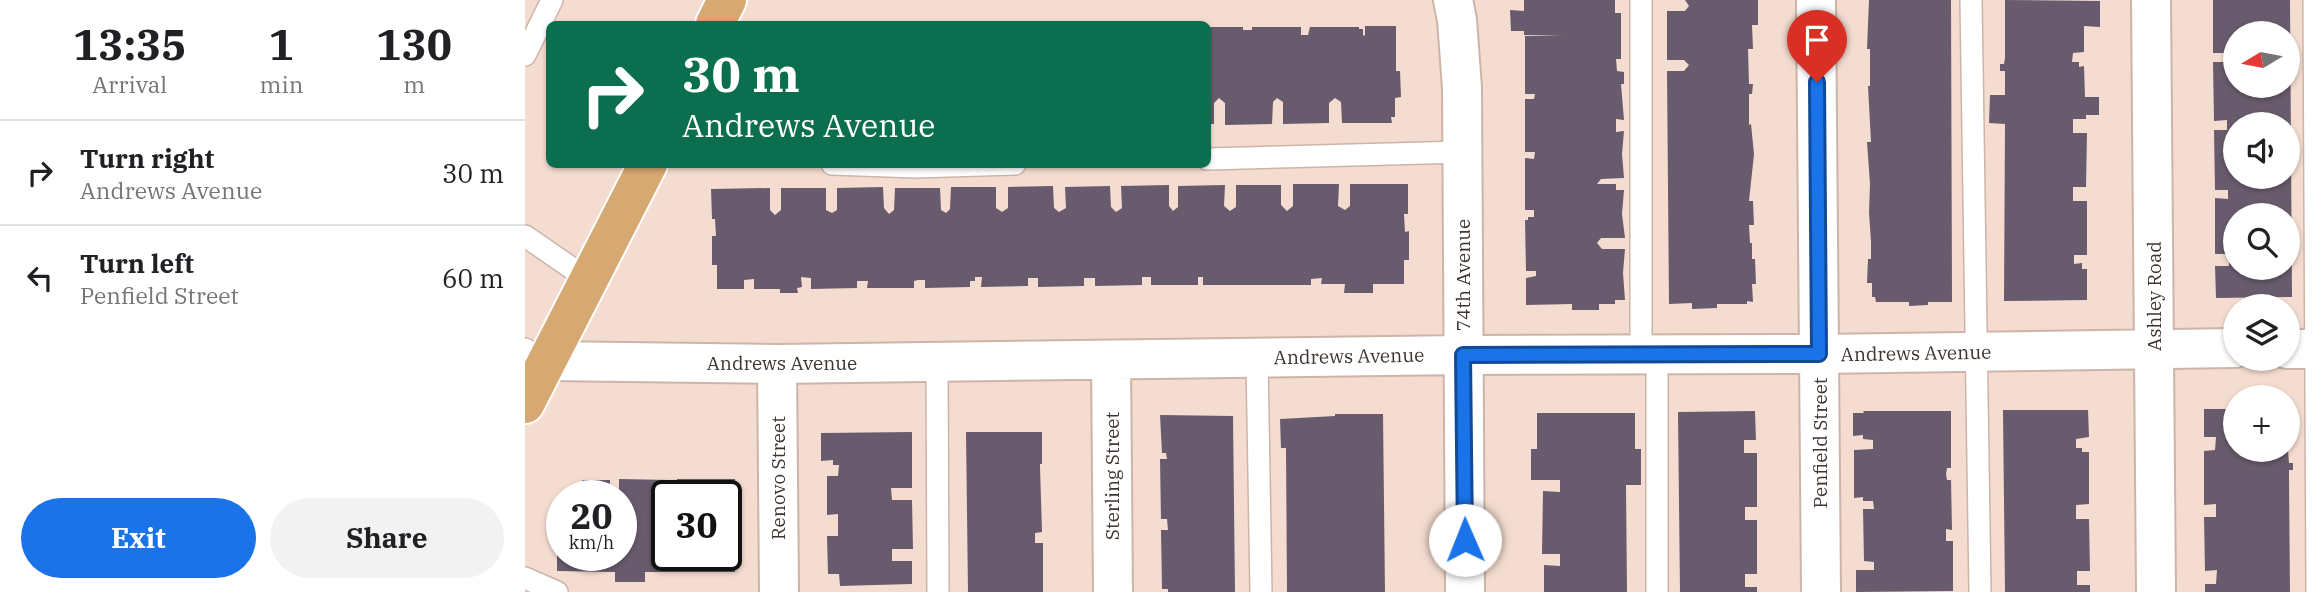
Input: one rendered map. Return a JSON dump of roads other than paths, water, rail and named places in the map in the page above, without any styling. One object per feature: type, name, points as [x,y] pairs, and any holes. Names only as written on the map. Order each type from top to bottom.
[{"type":"highway","points":[[716,21],[727,0]]},
{"type":"highway","points":[[525,404],[536,355],[589,280],[646,168]]},
{"type":"street","name":"74th Avenue","points":[[1453,0],[1462,88],[1465,592]]},
{"type":"street","name":"Penfield Street","points":[[1816,0],[1821,592]]},
{"type":"street","name":"Ashley Road","points":[[2151,0],[2156,592]]},
{"type":"street","name":"Andrews Avenue","points":[[536,355],[777,364],[1463,355],[1978,353],[2223,348]]},
{"type":"street","name":"Sterling Street","points":[[1111,360],[1113,592]]},
{"type":"street","name":"Renovo Street","points":[[777,364],[779,592]]},
{"type":"lane","points":[[525,55],[552,0]]},
{"type":"lane","points":[[1641,0],[1657,592]]},
{"type":"lane","points":[[1971,0],[1980,592]]},
{"type":"lane","points":[[2314,0],[2309,349],[2317,592]]},
{"type":"lane","points":[[1211,159],[1462,152]]},
{"type":"lane","points":[[525,236],[589,280]]},
{"type":"lane","points":[[1257,358],[1261,592]]},
{"type":"lane","points":[[937,362],[938,592]]},
{"type":"lane","points":[[525,578],[557,592]]}]
